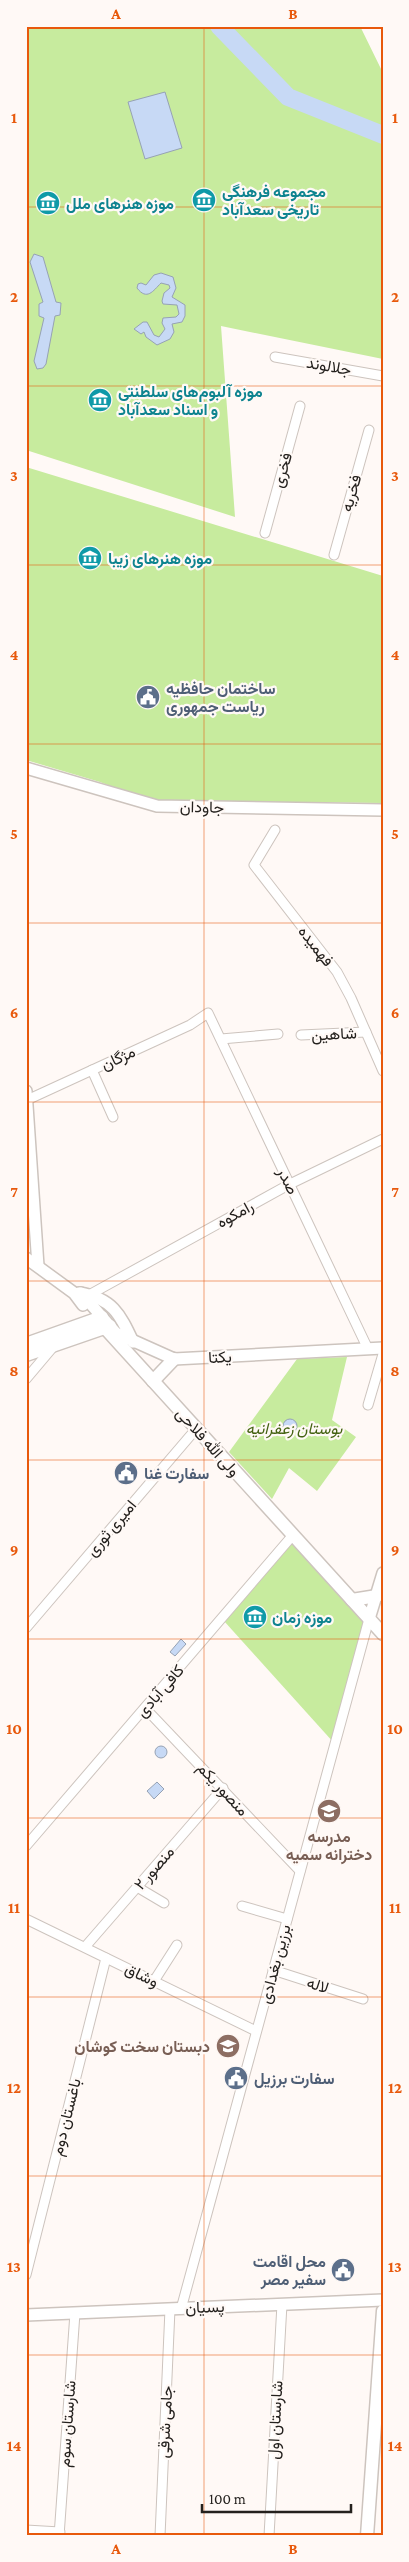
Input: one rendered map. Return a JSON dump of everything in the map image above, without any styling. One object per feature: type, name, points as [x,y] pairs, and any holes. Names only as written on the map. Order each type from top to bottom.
[{"type":"main road","points":[[26,1344],[103,1322]]},
{"type":"main road","points":[[26,1355],[55,1345],[103,1322]]},
{"type":"main road","name":"ولی‌ الله فلاحی","points":[[103,1322],[196,1429],[383,1634]]},
{"type":"main road","points":[[153,1381],[174,1359]]},
{"type":"main road","points":[[352,1600],[377,1596]]},
{"type":"main road","points":[[367,2536],[379,2403],[383,2311]]},
{"type":"main road","points":[[375,2536],[383,2421]]},
{"type":"street","name":"جلالوند","points":[[275,357],[383,376]]},
{"type":"street","name":"فخری","points":[[265,533],[300,406]]},
{"type":"street","name":"فخریه","points":[[334,555],[369,430]]},
{"type":"street","name":"جاودان","points":[[26,768],[157,806],[383,810]]},
{"type":"street","name":"فهمیده","points":[[275,830],[254,865],[337,972],[383,1071]]},
{"type":"street","name":"صدر","points":[[208,1013],[368,1348]]},
{"type":"street","name":"مژگان","points":[[27,1100],[190,1025],[208,1013]]},
{"type":"street","name":"شاهین","points":[[301,1036],[366,1032]]},
{"type":"street","points":[[220,1039],[278,1034]]},
{"type":"street","points":[[92,1070],[113,1117]]},
{"type":"street","points":[[26,1090],[38,1266]]},
{"type":"street","name":"رامکوه","points":[[82,1294],[290,1184],[383,1139]]},
{"type":"street","points":[[26,1258],[82,1294],[104,1299],[121,1316],[133,1342]]},
{"type":"street","name":"یکتا","points":[[82,1294],[103,1322],[116,1333],[174,1359],[383,1348]]},
{"type":"street","points":[[26,1379],[55,1345]]},
{"type":"street","points":[[368,1405],[383,1354]]},
{"type":"street","name":"امیری ثوری","points":[[26,1628],[196,1429]]},
{"type":"street","name":"کافی آبادی","points":[[26,1846],[293,1535]]},
{"type":"street","points":[[369,1619],[383,1573]]},
{"type":"street","name":"برزین بغدادی","points":[[175,2309],[256,2031],[369,1619]]},
{"type":"street","name":"منصور یکم","points":[[145,1708],[300,1871]]},
{"type":"street","name":"منصور ۲","points":[[85,1948],[223,1788]]},
{"type":"street","points":[[137,1887],[164,1903]]},
{"type":"street","points":[[242,1906],[287,1919]]},
{"type":"street","name":"وشاق","points":[[26,1919],[256,2031]]},
{"type":"street","points":[[154,1981],[177,1945]]},
{"type":"street","name":"باغستان دوم","points":[[26,2275],[106,1958]]},
{"type":"street","name":"لاله","points":[[273,1970],[362,1999]]},
{"type":"street","name":"پسیان","points":[[26,2315],[383,2300]]},
{"type":"street","name":"شارستان اول","points":[[269,2536],[282,2304]]},
{"type":"street","name":"جامی شرقی","points":[[160,2536],[175,2309]]},
{"type":"street","name":"شارستان سوم","points":[[60,2534],[75,2313]]},
{"type":"street","points":[[26,2530],[60,2534]]},
{"type":"green space","name":"مجموعه فرهنگی تاریخی سعدآباد","points":[[26,26],[360,26],[383,73],[383,359],[221,326],[235,517],[26,450]]},
{"type":"green space","points":[[26,467],[383,576],[383,803],[159,801],[134,795],[100,782],[26,760]]},
{"type":"green space","name":"بوستان زعفرانیه","points":[[347,1357],[332,1420],[356,1437],[317,1491],[289,1468],[272,1499],[229,1452],[297,1359]]},
{"type":"green space","points":[[295,1538],[367,1617],[334,1743],[224,1621]]},
{"type":"water","points":[[165,92],[182,148],[145,159],[128,102]]},
{"type":"water","points":[[34,254],[43,257],[56,302],[61,303],[60,315],[55,316],[46,364],[43,368],[37,369],[34,361],[44,318],[39,316],[39,304],[43,302],[30,262]]},
{"type":"water","points":[[161,273],[173,277],[176,288],[172,297],[185,305],[185,316],[182,322],[172,324],[174,332],[170,339],[157,345],[146,337],[144,332],[141,334],[134,329],[143,322],[147,322],[154,335],[159,337],[165,329],[162,323],[163,318],[176,317],[179,314],[177,305],[163,304],[164,293],[170,288],[169,285],[161,283],[153,292],[147,294],[144,294],[137,288],[138,284],[146,285],[154,275]]},
{"type":"water","points":[[290,1419],[295,1421],[297,1426],[295,1431],[290,1433],[285,1431],[283,1426],[285,1421]]},
{"type":"water","points":[[181,1639],[186,1644],[175,1656],[170,1652]]},
{"type":"water","points":[[161,1746],[167,1752],[161,1758],[155,1752]]},
{"type":"water","points":[[157,1782],[164,1789],[154,1799],[147,1791]]},
{"type":"waterway","points":[[219,26],[288,97],[383,135]]},
{"type":"place","name":"مجموعه فرهنگی تاریخی سعدآباد","points":[[204,200]]},
{"type":"place","name":"موزه هنرهای ملل","points":[[48,203]]},
{"type":"place","name":"موزه آلبوم‌های سلطنتی و اسناد سعدآباد","points":[[100,400]]},
{"type":"place","name":"موزه هنرهای زیبا","points":[[90,558]]},
{"type":"place","name":"ساختمان حافظیه ریاست جمهوری","points":[[148,697]]},
{"type":"place","name":"سفارت غنا","points":[[126,1473]]},
{"type":"place","name":"موزه زمان","points":[[255,1617]]},
{"type":"place","name":"مدرسه دخترانه سمیه","points":[[329,1811]]},
{"type":"place","name":"دبستان سخت کوشان","points":[[228,2046]]},
{"type":"place","name":"سفارت برزیل","points":[[236,2078]]},
{"type":"place","name":"محل اقامت سفیر مصر","points":[[343,2270]]}]
